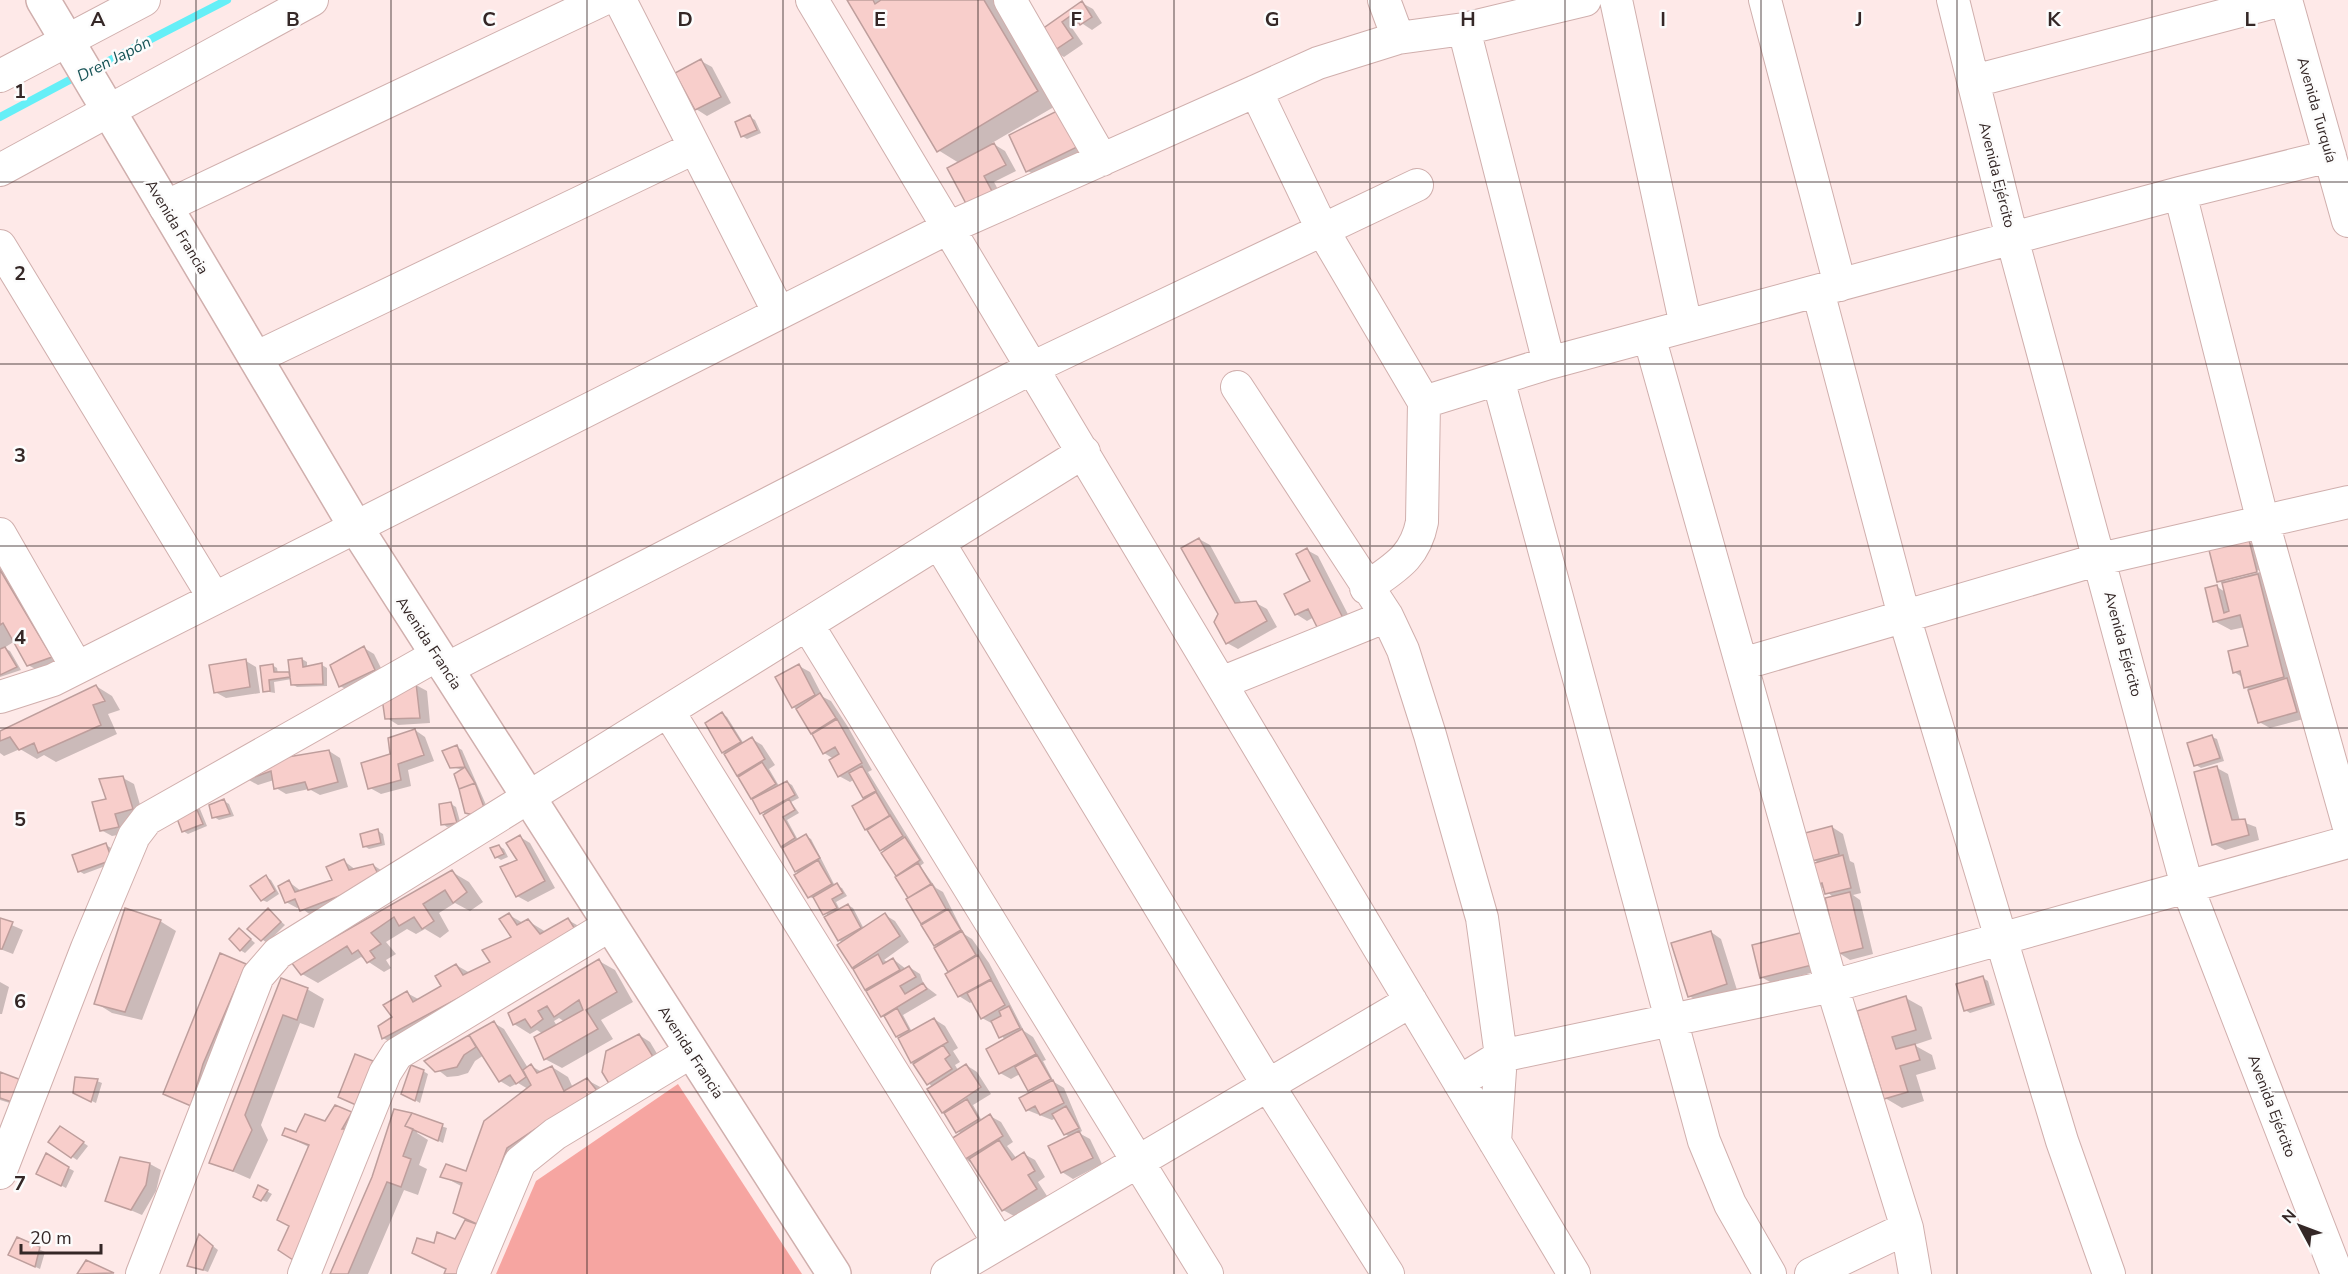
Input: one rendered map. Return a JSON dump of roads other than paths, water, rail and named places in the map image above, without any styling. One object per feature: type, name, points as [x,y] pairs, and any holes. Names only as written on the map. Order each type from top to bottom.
[{"type":"street","name":"Avenida Francia","points":[[43,0],[355,526],[834,1274]]},
{"type":"street","points":[[0,76],[69,45],[144,0]]},
{"type":"street","points":[[0,170],[104,103],[312,0]]},
{"type":"street","points":[[165,207],[602,0]]},
{"type":"street","points":[[620,0],[779,313]]},
{"type":"street","points":[[812,0],[1034,367],[1574,1274]]},
{"type":"street","points":[[1011,0],[1102,160]]},
{"type":"street","points":[[1384,0],[1398,38]]},
{"type":"street","points":[[0,697],[53,680],[948,228],[1318,63],[1398,38],[1464,29],[1543,5],[1585,0]]},
{"type":"street","points":[[1616,0],[1686,326]]},
{"type":"street","points":[[1765,0],[1904,616],[2061,1141],[2109,1274]]},
{"type":"street","name":"Avenida Ejército","points":[[1953,0],[2012,238],[2187,886],[2337,1274]]},
{"type":"street","points":[[1974,81],[2284,0]]},
{"type":"street","name":"Avenida Turquía","points":[[2284,0],[2338,166],[2348,221]]},
{"type":"street","points":[[1464,29],[1549,363]]},
{"type":"street","points":[[1256,91],[1322,229],[1424,402],[1422,522],[1419,539],[1405,560],[1366,588]]},
{"type":"street","points":[[255,358],[694,148]]},
{"type":"street","points":[[1424,402],[1549,363],[2180,193],[2338,166]]},
{"type":"street","points":[[0,1173],[87,948],[134,836],[147,819],[442,662],[1034,367],[1417,185]]},
{"type":"street","points":[[2180,193],[2263,522],[2348,824]]},
{"type":"street","points":[[0,246],[214,598]]},
{"type":"street","points":[[1650,336],[1832,986],[1907,1228],[1915,1274]]},
{"type":"street","points":[[1498,379],[1711,1163],[1730,1204],[1770,1274]]},
{"type":"street","points":[[1237,387],[1366,588],[1387,616],[1403,650],[1430,735],[1482,918],[1501,1056],[1495,1142]]},
{"type":"street","points":[[141,1274],[258,976],[278,953],[1084,453]]},
{"type":"street","points":[[1742,664],[2100,559],[2348,502]]},
{"type":"street","points":[[0,534],[77,668]]},
{"type":"street","points":[[939,543],[1268,1085],[1388,1274]]},
{"type":"street","points":[[1221,683],[1387,616]]},
{"type":"street","points":[[807,624],[1207,1274]]},
{"type":"street","points":[[668,711],[999,1243]]},
{"type":"street","points":[[1459,1082],[1501,1056],[1832,986],[2348,842]]},
{"type":"street","points":[[304,1274],[385,1073],[397,1054],[610,925]]},
{"type":"street","points":[[947,1274],[1411,1001]]},
{"type":"street","points":[[473,1274],[520,1162],[555,1134],[691,1052]]},
{"type":"street","points":[[1811,1274],[1907,1228]]},
{"type":"waterway","name":"Dren Japón","points":[[91,70],[227,0]]},
{"type":"waterway","name":"Dren Japón","points":[[0,117],[79,75]]}]
